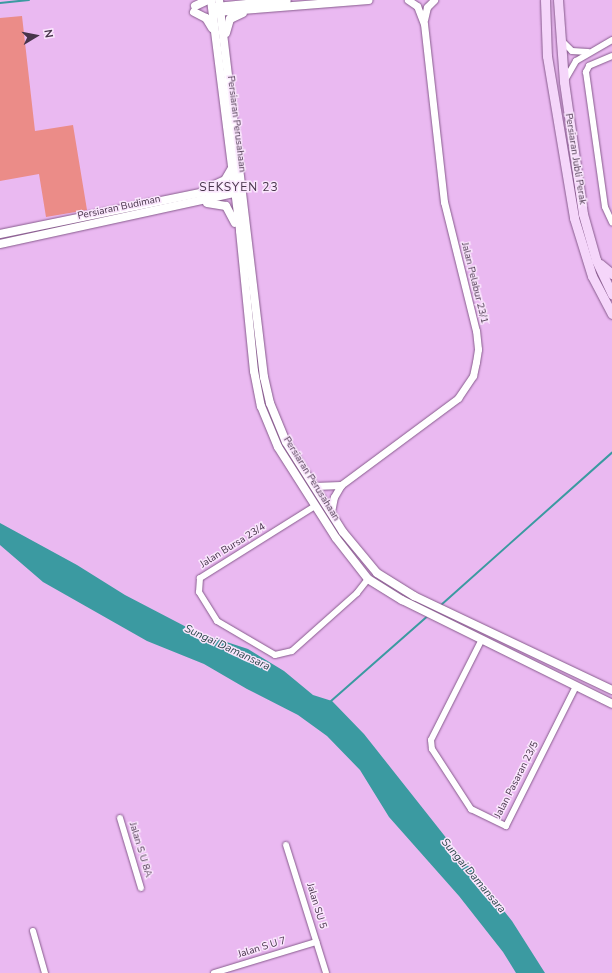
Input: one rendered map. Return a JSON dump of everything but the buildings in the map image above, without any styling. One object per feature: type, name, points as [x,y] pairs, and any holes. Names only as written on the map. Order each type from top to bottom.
[{"type":"main road","points":[[227,66],[228,22],[249,7],[287,0]]},
{"type":"main road","points":[[214,32],[206,18],[195,9],[211,5],[249,7],[369,0]]},
{"type":"main road","points":[[539,0],[545,30]]},
{"type":"main road","name":"Persiaran Jubli Perak","points":[[545,0],[545,30],[566,181],[584,254],[612,314]]},
{"type":"main road","name":"Persiaran Jubli Perak","points":[[558,0],[564,82],[583,214],[596,260],[611,289]]},
{"type":"main road","name":"Persiaran Perusahaan","points":[[211,5],[232,168],[238,188],[264,377],[270,403],[286,442],[359,555],[376,573],[448,612],[612,690]]},
{"type":"main road","name":"Persiaran Perusahaan","points":[[221,5],[238,188],[240,231],[251,354],[261,406],[278,447],[352,561],[368,579],[425,611],[612,704]]},
{"type":"main road","points":[[191,194],[225,180],[232,168]]},
{"type":"main road","name":"Persiaran Budiman","points":[[0,234],[191,194],[238,188]]},
{"type":"main road","name":"Persiaran Budiman","points":[[0,244],[190,203],[238,188]]},
{"type":"main road","points":[[190,203],[218,203],[226,206],[240,231]]},
{"type":"main road","points":[[596,260],[612,274]]},
{"type":"main road","points":[[606,302],[604,294],[611,289]]},
{"type":"street","name":"Jalan Pelabur 23/1","points":[[331,512],[334,497],[341,485],[448,407],[473,376],[478,349],[476,331],[447,218],[424,24],[421,12],[408,0]]},
{"type":"street","name":"Jalan Pelabur 23/1","points":[[424,24],[427,8],[434,0]]},
{"type":"street","points":[[560,38],[565,47],[572,52],[588,52]]},
{"type":"street","points":[[564,82],[576,61],[588,52],[612,40]]},
{"type":"street","points":[[612,56],[589,66],[586,72],[605,207],[612,222]]},
{"type":"street","points":[[314,486],[341,485]]},
{"type":"street","name":"Jalan Bursa 23/4","points":[[315,506],[200,578],[200,592],[217,621],[275,655],[292,651],[357,593],[368,579]]},
{"type":"street","name":"Jalan Pasaran 23/5","points":[[482,639],[431,740],[432,749],[471,809],[485,816],[506,826],[576,686]]},
{"type":"street","name":"Jalan S U 8A","points":[[120,818],[141,888]]},
{"type":"street","name":"Jalan SU 5","points":[[286,845],[326,973]]},
{"type":"street","points":[[32,931],[45,973]]},
{"type":"street","name":"Jalan S U 7","points":[[214,973],[316,942]]},
{"type":"shaded area","points":[[22,16],[35,131],[73,125],[87,210],[46,217],[39,174],[0,181],[0,18]]},
{"type":"water","name":"Sungai Damansara","points":[[0,523],[77,565],[125,595],[196,632],[248,649],[284,671],[313,695],[332,701],[364,734],[512,921],[545,973],[516,973],[503,952],[459,896],[389,817],[360,770],[327,736],[298,715],[247,689],[204,664],[147,641],[43,582],[0,545]]},
{"type":"waterway","points":[[0,3],[29,0]]},
{"type":"waterway","points":[[440,606],[612,453]]},
{"type":"waterway","points":[[330,702],[428,616]]},
{"type":"district","name":"SEKSYEN 23","points":[[239,188]]}]
